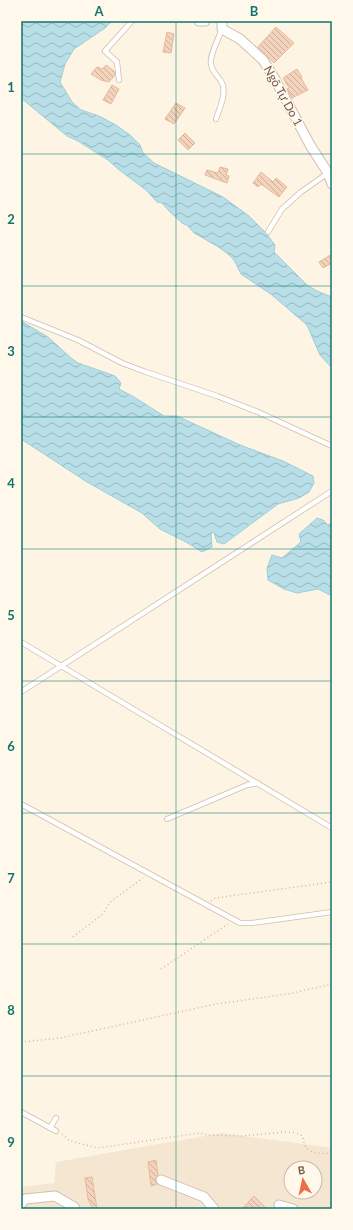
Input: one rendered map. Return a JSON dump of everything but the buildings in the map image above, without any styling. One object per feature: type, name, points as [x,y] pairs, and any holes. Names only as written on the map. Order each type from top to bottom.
[{"type":"street","points":[[199,21],[205,21]]},
{"type":"street","name":"Ngõ Tự Do 1","points":[[222,25],[263,60],[310,145],[328,173],[332,184]]},
{"type":"street","points":[[161,1180],[204,1197],[214,1209]]},
{"type":"street","points":[[21,1204],[25,1199],[55,1196],[75,1209]]},
{"type":"street","points":[[278,1205],[293,1209]]},
{"type":"lane","points":[[119,80],[117,62],[105,51],[132,21]]},
{"type":"lane","points":[[216,119],[224,96],[222,83],[215,75],[210,64],[222,25]]},
{"type":"lane","points":[[268,232],[282,209],[301,192],[328,173]]},
{"type":"lane","points":[[21,317],[78,340],[122,363],[258,412],[332,446]]},
{"type":"lane","points":[[21,692],[332,491]]},
{"type":"lane","points":[[21,642],[332,828]]},
{"type":"lane","points":[[167,819],[247,785],[258,783]]},
{"type":"lane","points":[[21,804],[240,923],[252,924],[332,912]]},
{"type":"lane","points":[[21,1112],[56,1131]]},
{"type":"lane","points":[[50,1128],[56,1118]]},
{"type":"path","points":[[73,937],[103,914],[110,902],[149,873]]},
{"type":"path","points":[[206,904],[215,898],[332,882]]},
{"type":"path","points":[[161,969],[234,920]]},
{"type":"path","points":[[21,1042],[60,1038],[194,1009],[288,994],[332,984]]},
{"type":"path","points":[[56,1131],[70,1141],[98,1148],[154,1141],[200,1133],[232,1136],[294,1132],[300,1134],[304,1138],[307,1148],[311,1151],[332,1153]]},
{"type":"shaded area","points":[[222,1133],[332,1148],[332,1209],[21,1209],[21,1187],[54,1183],[56,1162]]},
{"type":"water","points":[[21,21],[112,21],[105,28],[74,49],[65,64],[60,82],[72,102],[81,110],[99,116],[116,125],[130,135],[140,145],[143,153],[154,163],[223,197],[249,216],[265,232],[275,245],[274,252],[307,285],[332,297],[332,368],[320,355],[307,325],[272,295],[241,274],[234,260],[228,254],[194,233],[162,203],[157,202],[146,190],[108,160],[78,141],[67,136],[21,98]]},
{"type":"water","points":[[21,321],[48,337],[78,363],[115,376],[121,383],[119,389],[164,416],[177,416],[240,445],[283,461],[313,476],[314,483],[309,492],[299,498],[278,504],[224,544],[217,542],[214,533],[212,532],[212,547],[202,552],[160,529],[142,513],[87,482],[21,439]]},
{"type":"water","points":[[317,518],[323,520],[328,525],[332,523],[332,596],[318,589],[297,593],[284,589],[268,580],[267,568],[272,555],[282,558],[301,542],[299,534]]}]
